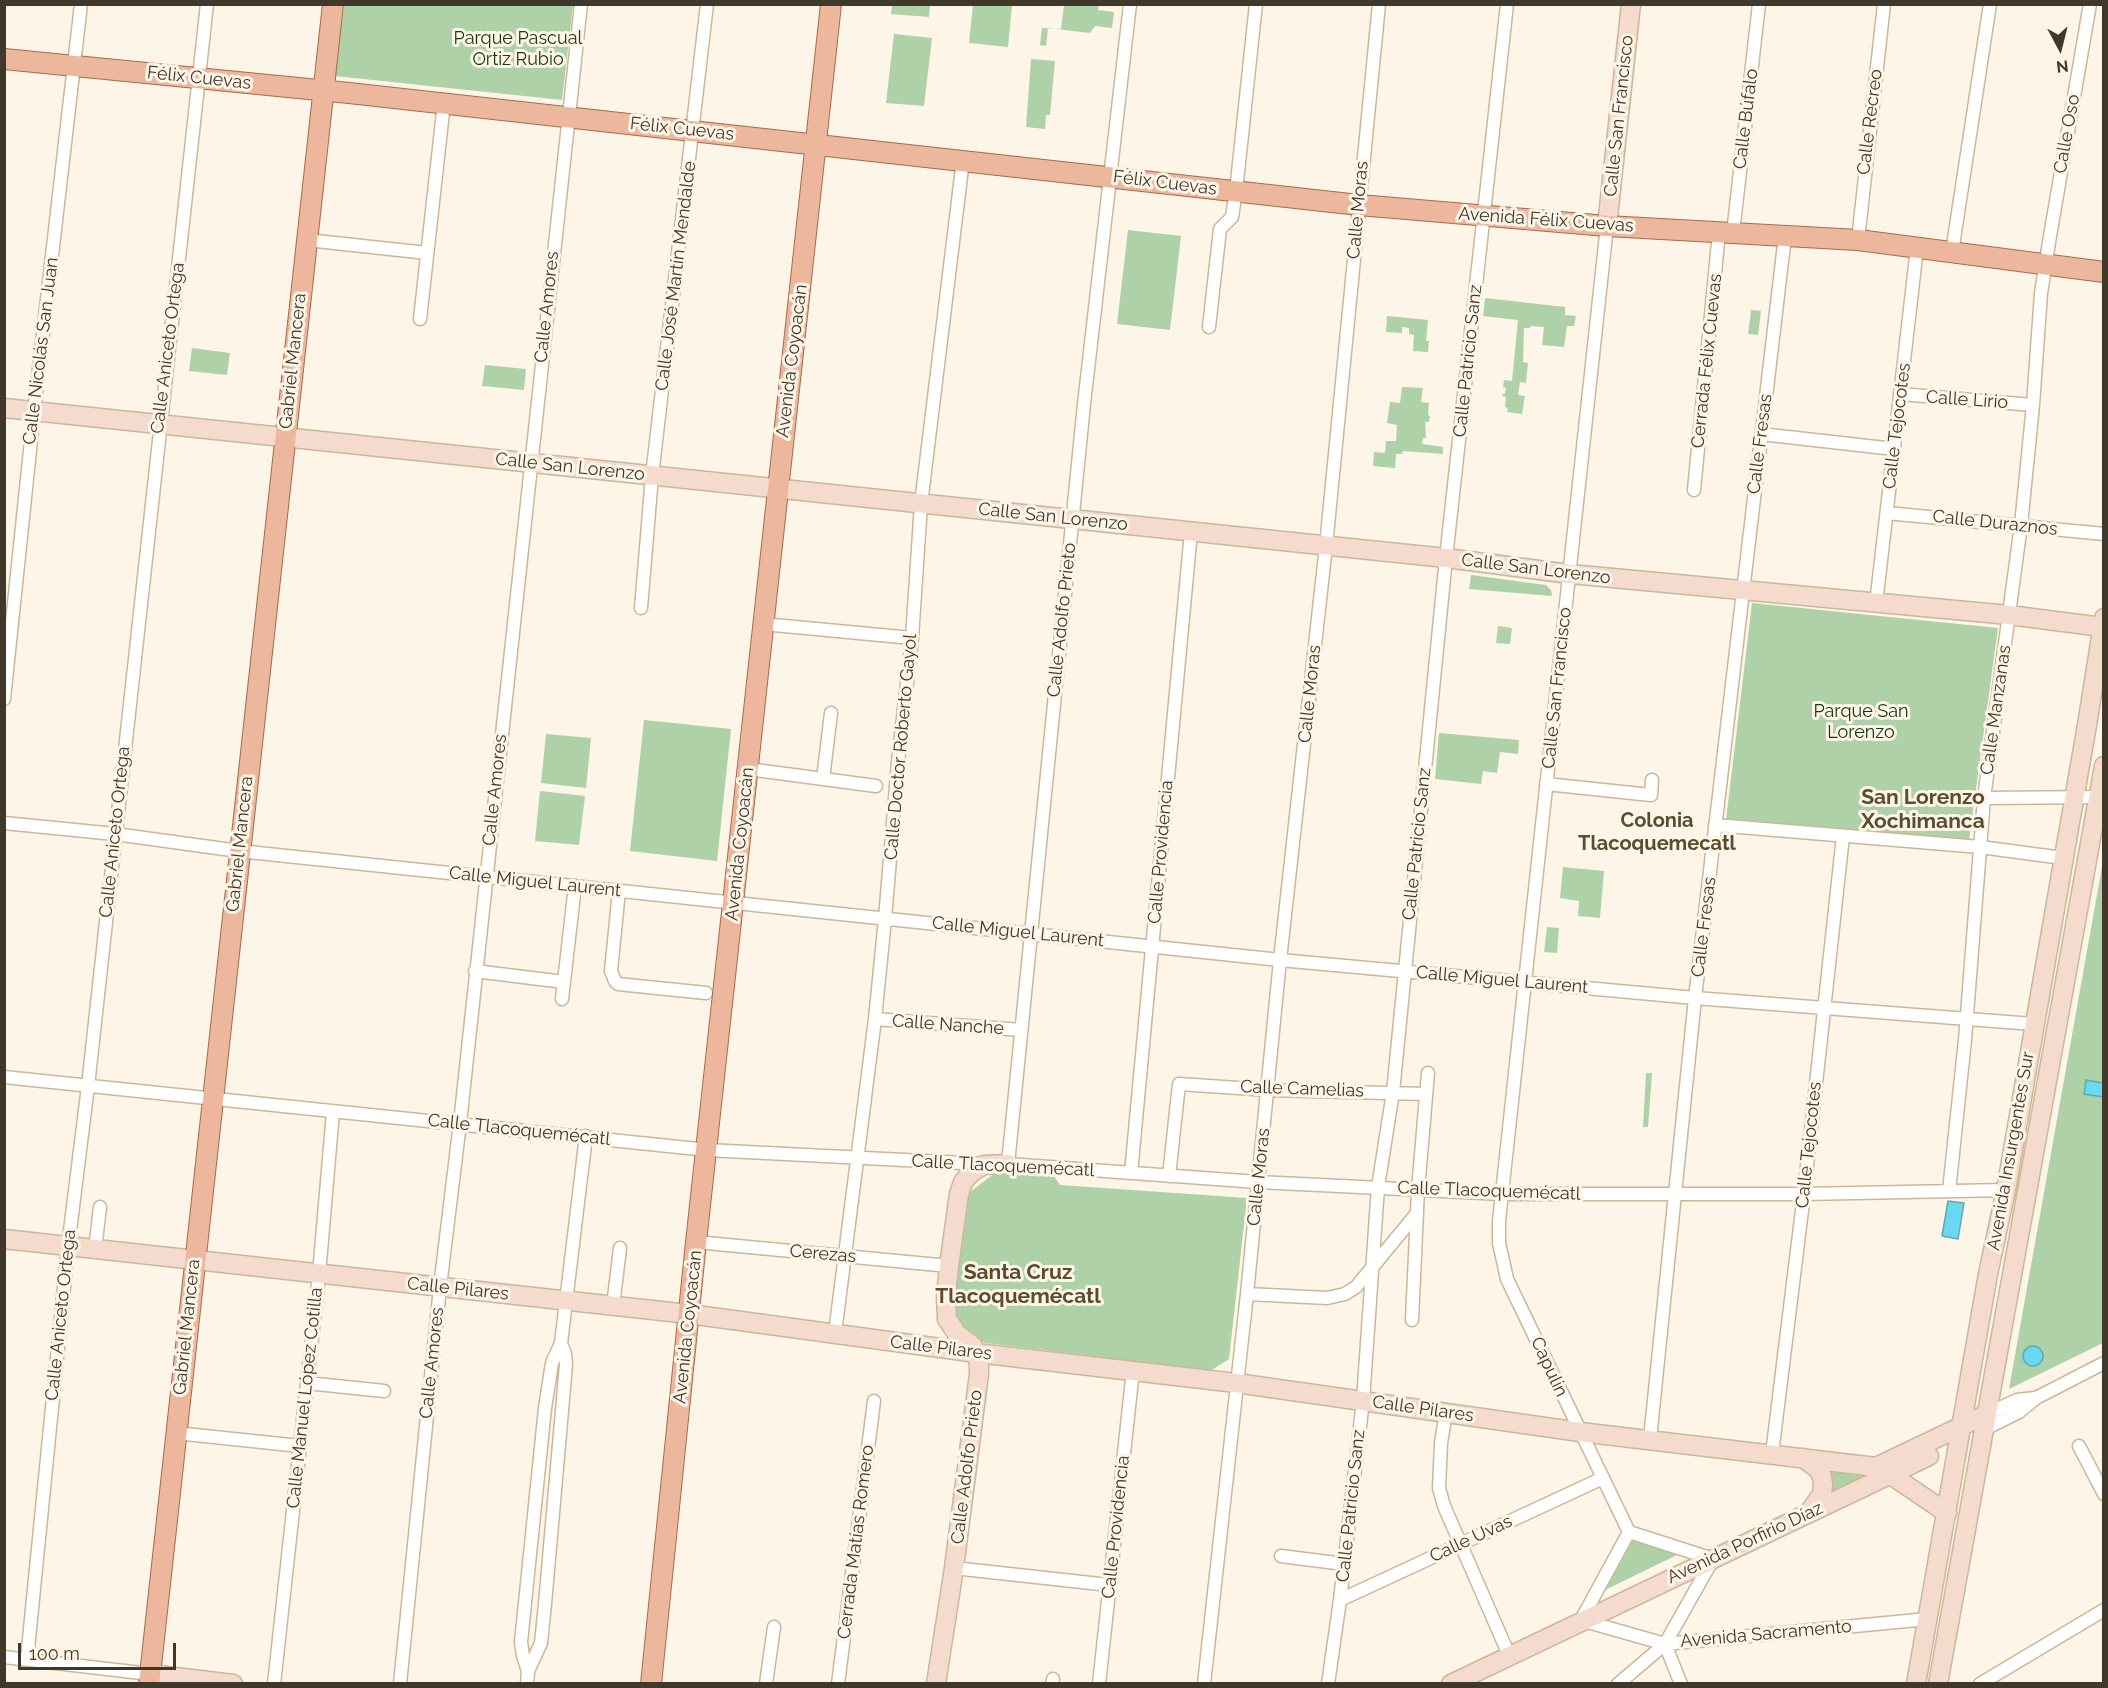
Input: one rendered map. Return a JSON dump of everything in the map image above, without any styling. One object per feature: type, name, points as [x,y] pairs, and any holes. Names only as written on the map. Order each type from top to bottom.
[{"type":"main road","name":"Gabriel Mancera","points":[[149,1678],[333,4]]},
{"type":"main road","name":"Avenida Coyoacán","points":[[651,1683],[696,1242],[831,4]]},
{"type":"main road","name":"Félix Cuevas","points":[[4,59],[444,103],[1359,205]]},
{"type":"main road","name":"Avenida Félix Cuevas","points":[[1359,205],[1726,232]]},
{"type":"main road","points":[[1726,232],[1858,240],[2103,272]]},
{"type":"street","name":"Calle Nicolás San Juan","points":[[4,699],[81,4]]},
{"type":"street","name":"Calle Aniceto Ortega","points":[[27,1659],[68,1247],[88,1086],[207,4]]},
{"type":"street","name":"Calle Amores","points":[[400,1683],[440,1287],[460,1123],[580,4]]},
{"type":"street","name":"Calle José Martín Mendalde","points":[[641,608],[652,476],[707,4]]},
{"type":"street","name":"Calle Adolfo Prieto","points":[[1008,1164],[1089,357],[1112,176],[1130,4]]},
{"type":"street","points":[[1209,327],[1220,229],[1232,217],[1236,191],[1257,4]]},
{"type":"street","name":"Calle Moras","points":[[1203,1683],[1247,1294],[1280,960],[1326,546],[1378,4]]},
{"type":"street","name":"Calle Patricio Sanz","points":[[1328,1683],[1363,1400],[1378,1187],[1393,1092],[1446,558],[1507,4]]},
{"type":"street","name":"Calle San Francisco","points":[[1503,1194],[1632,4]]},
{"type":"street","name":"Calle Búfalo","points":[[1726,232],[1759,4]]},
{"type":"street","name":"Calle Recreo","points":[[1858,240],[1884,4]]},
{"type":"street","points":[[1952,252],[1990,4]]},
{"type":"street","name":"Calle Oso","points":[[2046,264],[2090,4]]},
{"type":"street","points":[[420,319],[444,103]]},
{"type":"street","name":"Calle Doctor Roberto Gayol","points":[[835,1333],[875,1019],[898,762],[912,638],[921,504],[963,160]]},
{"type":"street","name":"Cerrada Félix Cuevas","points":[[1694,490],[1726,232]]},
{"type":"street","name":"Calle Fresas","points":[[1650,1439],[1695,998],[1785,236]]},
{"type":"street","points":[[307,240],[428,253]]},
{"type":"street","name":"Calle Tejocotes","points":[[1876,604],[1917,248]]},
{"type":"street","name":"Calle Manzanas","points":[[1949,1191],[1967,1018],[1984,798],[2021,525],[2041,293],[2046,264]]},
{"type":"street","name":"Calle Lirio","points":[[1900,394],[2033,405]]},
{"type":"street","name":"Calle San Lorenzo","points":[[4,408],[1446,558],[1743,592],[2103,622]]},
{"type":"street","points":[[1761,434],[1894,449]]},
{"type":"street","name":"Calle Duraznos","points":[[1887,513],[2103,534]]},
{"type":"street","name":"Calle Providencia","points":[[1131,1173],[1191,532]]},
{"type":"street","name":"Avenida Insurgentes Sur","points":[[1916,1683],[2006,1190],[2103,622]]},
{"type":"street","points":[[763,624],[912,638]]},
{"type":"street","points":[[823,779],[831,713]]},
{"type":"street","name":"Avenida Insurgentes Sur","points":[[1938,1683],[1984,1423],[2101,797],[2103,766]]},
{"type":"street","points":[[748,769],[876,786]]},
{"type":"street","points":[[1546,784],[1651,795],[1652,780]]},
{"type":"street","points":[[1984,798],[2101,797]]},
{"type":"street","name":"Calle Miguel Laurent","points":[[4,823],[115,834],[239,851],[1280,960],[1695,998],[2033,1024]]},
{"type":"street","points":[[1716,825],[1980,847],[2063,858]]},
{"type":"street","name":"Calle Tejocotes","points":[[1772,1454],[1826,1009],[1843,836]]},
{"type":"street","points":[[562,999],[575,886]]},
{"type":"street","points":[[619,891],[611,970],[615,981],[618,984],[705,993]]},
{"type":"street","points":[[476,971],[564,982]]},
{"type":"street","name":"Calle Nanche","points":[[875,1019],[1021,1030]]},
{"type":"street","points":[[1412,1320],[1418,1190],[1428,1073]]},
{"type":"street","name":"Calle Tlacoquemécatl","points":[[4,1077],[707,1150],[856,1158],[963,1171],[984,1164],[1008,1164],[1258,1182],[1503,1194],[1804,1194],[2006,1190]]},
{"type":"street","name":"Calle Camelias","points":[[1169,1176],[1179,1084],[1268,1090],[1426,1094]]},
{"type":"street","name":"Calle Manuel López Cotilla","points":[[274,1683],[319,1274],[333,1112]]},
{"type":"street","points":[[527,1677],[521,1642],[545,1408],[552,1363],[561,1343],[586,1136]]},
{"type":"street","points":[[963,1171],[949,1266],[946,1297],[947,1319],[951,1327],[973,1346],[976,1353]]},
{"type":"street","name":"Capulin","points":[[1503,1194],[1500,1243],[1507,1279],[1629,1532]]},
{"type":"street","points":[[95,1250],[100,1207]]},
{"type":"street","points":[[1247,1294],[1317,1298],[1337,1296],[1351,1291],[1417,1213]]},
{"type":"street","name":"Calle Pilares","points":[[4,1239],[689,1314],[976,1353],[1236,1383],[1580,1432],[1802,1457],[1883,1471]]},
{"type":"street","name":"Cerezas","points":[[696,1242],[949,1266]]},
{"type":"street","points":[[613,1306],[620,1248]]},
{"type":"street","points":[[527,1677],[541,1643],[545,1604],[566,1365],[561,1343]]},
{"type":"street","name":"Calle Adolfo Prieto","points":[[936,1683],[954,1568],[979,1374],[976,1353]]},
{"type":"street","name":"Avenida Porfirio Díaz","points":[[1451,1683],[1713,1559],[1810,1511],[1883,1471],[1984,1423],[2019,1412],[2037,1398],[2103,1363]]},
{"type":"street","name":"Calle Providencia","points":[[1099,1683],[1133,1370]]},
{"type":"street","points":[[307,1383],[384,1391]]},
{"type":"street","name":"Cerrada Matías Romero","points":[[838,1683],[874,1401]]},
{"type":"street","points":[[545,1408],[563,1410]]},
{"type":"street","points":[[1446,1412],[1439,1488],[1444,1506],[1509,1655]]},
{"type":"street","points":[[176,1433],[300,1446]]},
{"type":"street","points":[[2079,1446],[2103,1494]]},
{"type":"street","points":[[1802,1457],[1818,1469],[1822,1477],[1821,1494],[1810,1511]]},
{"type":"street","points":[[1883,1471],[1947,1513]]},
{"type":"street","name":"Calle Uvas","points":[[1340,1600],[1603,1478]]},
{"type":"street","points":[[536,1496],[555,1498]]},
{"type":"street","points":[[1629,1532],[1713,1559],[1665,1644],[1581,1620],[1629,1532]]},
{"type":"street","points":[[1281,1556],[1344,1564]]},
{"type":"street","points":[[954,1568],[1109,1585]]},
{"type":"street","points":[[525,1601],[545,1604]]},
{"type":"street","points":[[1980,1683],[2103,1610]]},
{"type":"street","name":"Avenida Sacramento","points":[[1618,1683],[1665,1644],[1928,1619]]},
{"type":"street","points":[[766,1683],[774,1627]]},
{"type":"street","points":[[1665,1644],[1681,1683]]},
{"type":"street","points":[[4,1657],[149,1678],[233,1683]]},
{"type":"green space","name":"Parque Pascual Ortiz Rubio","points":[[344,5],[573,5],[562,100],[335,76]]},
{"type":"green space","points":[[892,5],[930,5],[929,17],[891,14]]},
{"type":"green space","points":[[973,5],[1012,5],[1008,47],[969,43]]},
{"type":"green space","points":[[1064,5],[1099,5],[1098,10],[1114,12],[1112,28],[1095,26],[1090,33],[1053,29],[1061,29]]},
{"type":"green space","points":[[1042,28],[1048,28],[1046,46],[1040,45]]},
{"type":"green space","points":[[894,34],[932,38],[924,106],[886,103]]},
{"type":"green space","points":[[1031,59],[1055,61],[1050,115],[1046,115],[1045,129],[1026,127]]},
{"type":"green space","points":[[1128,230],[1181,236],[1170,330],[1117,324]]},
{"type":"green space","points":[[1485,298],[1565,307],[1565,315],[1576,316],[1574,326],[1567,326],[1564,347],[1542,345],[1544,327],[1524,328],[1523,362],[1528,363],[1526,383],[1520,382],[1518,395],[1525,396],[1522,414],[1507,412],[1506,397],[1502,396],[1506,388],[1503,387],[1504,380],[1512,381],[1518,320],[1483,316]]},
{"type":"green space","points":[[1751,310],[1761,311],[1758,335],[1748,334]]},
{"type":"green space","points":[[1387,316],[1428,320],[1426,341],[1429,341],[1428,352],[1413,351],[1414,335],[1409,334],[1409,328],[1402,327],[1402,333],[1386,332]]},
{"type":"green space","points":[[192,348],[230,353],[227,375],[189,371]]},
{"type":"green space","points":[[485,365],[526,369],[524,390],[482,386]]},
{"type":"green space","points":[[1402,387],[1423,388],[1421,402],[1429,403],[1428,415],[1430,416],[1429,422],[1425,422],[1426,438],[1423,438],[1422,444],[1443,447],[1443,454],[1403,451],[1402,454],[1396,454],[1395,468],[1373,466],[1374,452],[1385,453],[1386,441],[1396,441],[1397,425],[1387,423],[1390,402],[1400,403]]},
{"type":"green space","points":[[1471,575],[1546,585],[1551,590],[1552,596],[1469,589]]},
{"type":"green space","name":"Parque San Lorenzo","points":[[1752,603],[1998,628],[1969,840],[1726,820]]},
{"type":"green space","points":[[1498,626],[1512,628],[1510,644],[1496,643]]},
{"type":"green space","points":[[644,720],[731,729],[717,861],[630,851]]},
{"type":"green space","points":[[1439,733],[1519,740],[1518,754],[1500,752],[1497,773],[1483,771],[1481,784],[1435,779]]},
{"type":"green space","points":[[546,734],[591,738],[586,788],[541,783]]},
{"type":"green space","points":[[540,791],[585,796],[579,845],[535,841]]},
{"type":"green space","points":[[2103,861],[2103,1343],[2009,1389]]},
{"type":"green space","points":[[1563,867],[1604,871],[1600,918],[1578,916],[1579,901],[1560,898]]},
{"type":"green space","points":[[1547,927],[1559,928],[1557,953],[1544,952]]},
{"type":"green space","points":[[1646,1073],[1652,1073],[1648,1127],[1643,1127]]},
{"type":"green space","points":[[1000,1169],[1054,1176],[1060,1185],[1247,1198],[1229,1359],[1212,1370],[1197,1369],[986,1343],[955,1329],[956,1275],[966,1195]]},
{"type":"green space","points":[[1823,1467],[1876,1473],[1828,1495]]},
{"type":"green space","points":[[1633,1540],[1679,1554],[1605,1590]]},
{"type":"water","points":[[2086,1080],[2103,1083],[2103,1097],[2084,1094]]},
{"type":"water","points":[[1948,1201],[1964,1203],[1958,1239],[1942,1236]]},
{"type":"water","points":[[2033,1346],[2040,1349],[2043,1356],[2040,1363],[2033,1366],[2026,1363],[2023,1356],[2026,1349]]},
{"type":"district","name":"San Lorenzo Xochimanca","points":[[1923,810]]},
{"type":"district","name":"Colonia Tlacoquemecatl","points":[[1657,832]]},
{"type":"district","name":"Santa Cruz Tlacoquemécatl","points":[[1018,1285]]}]
